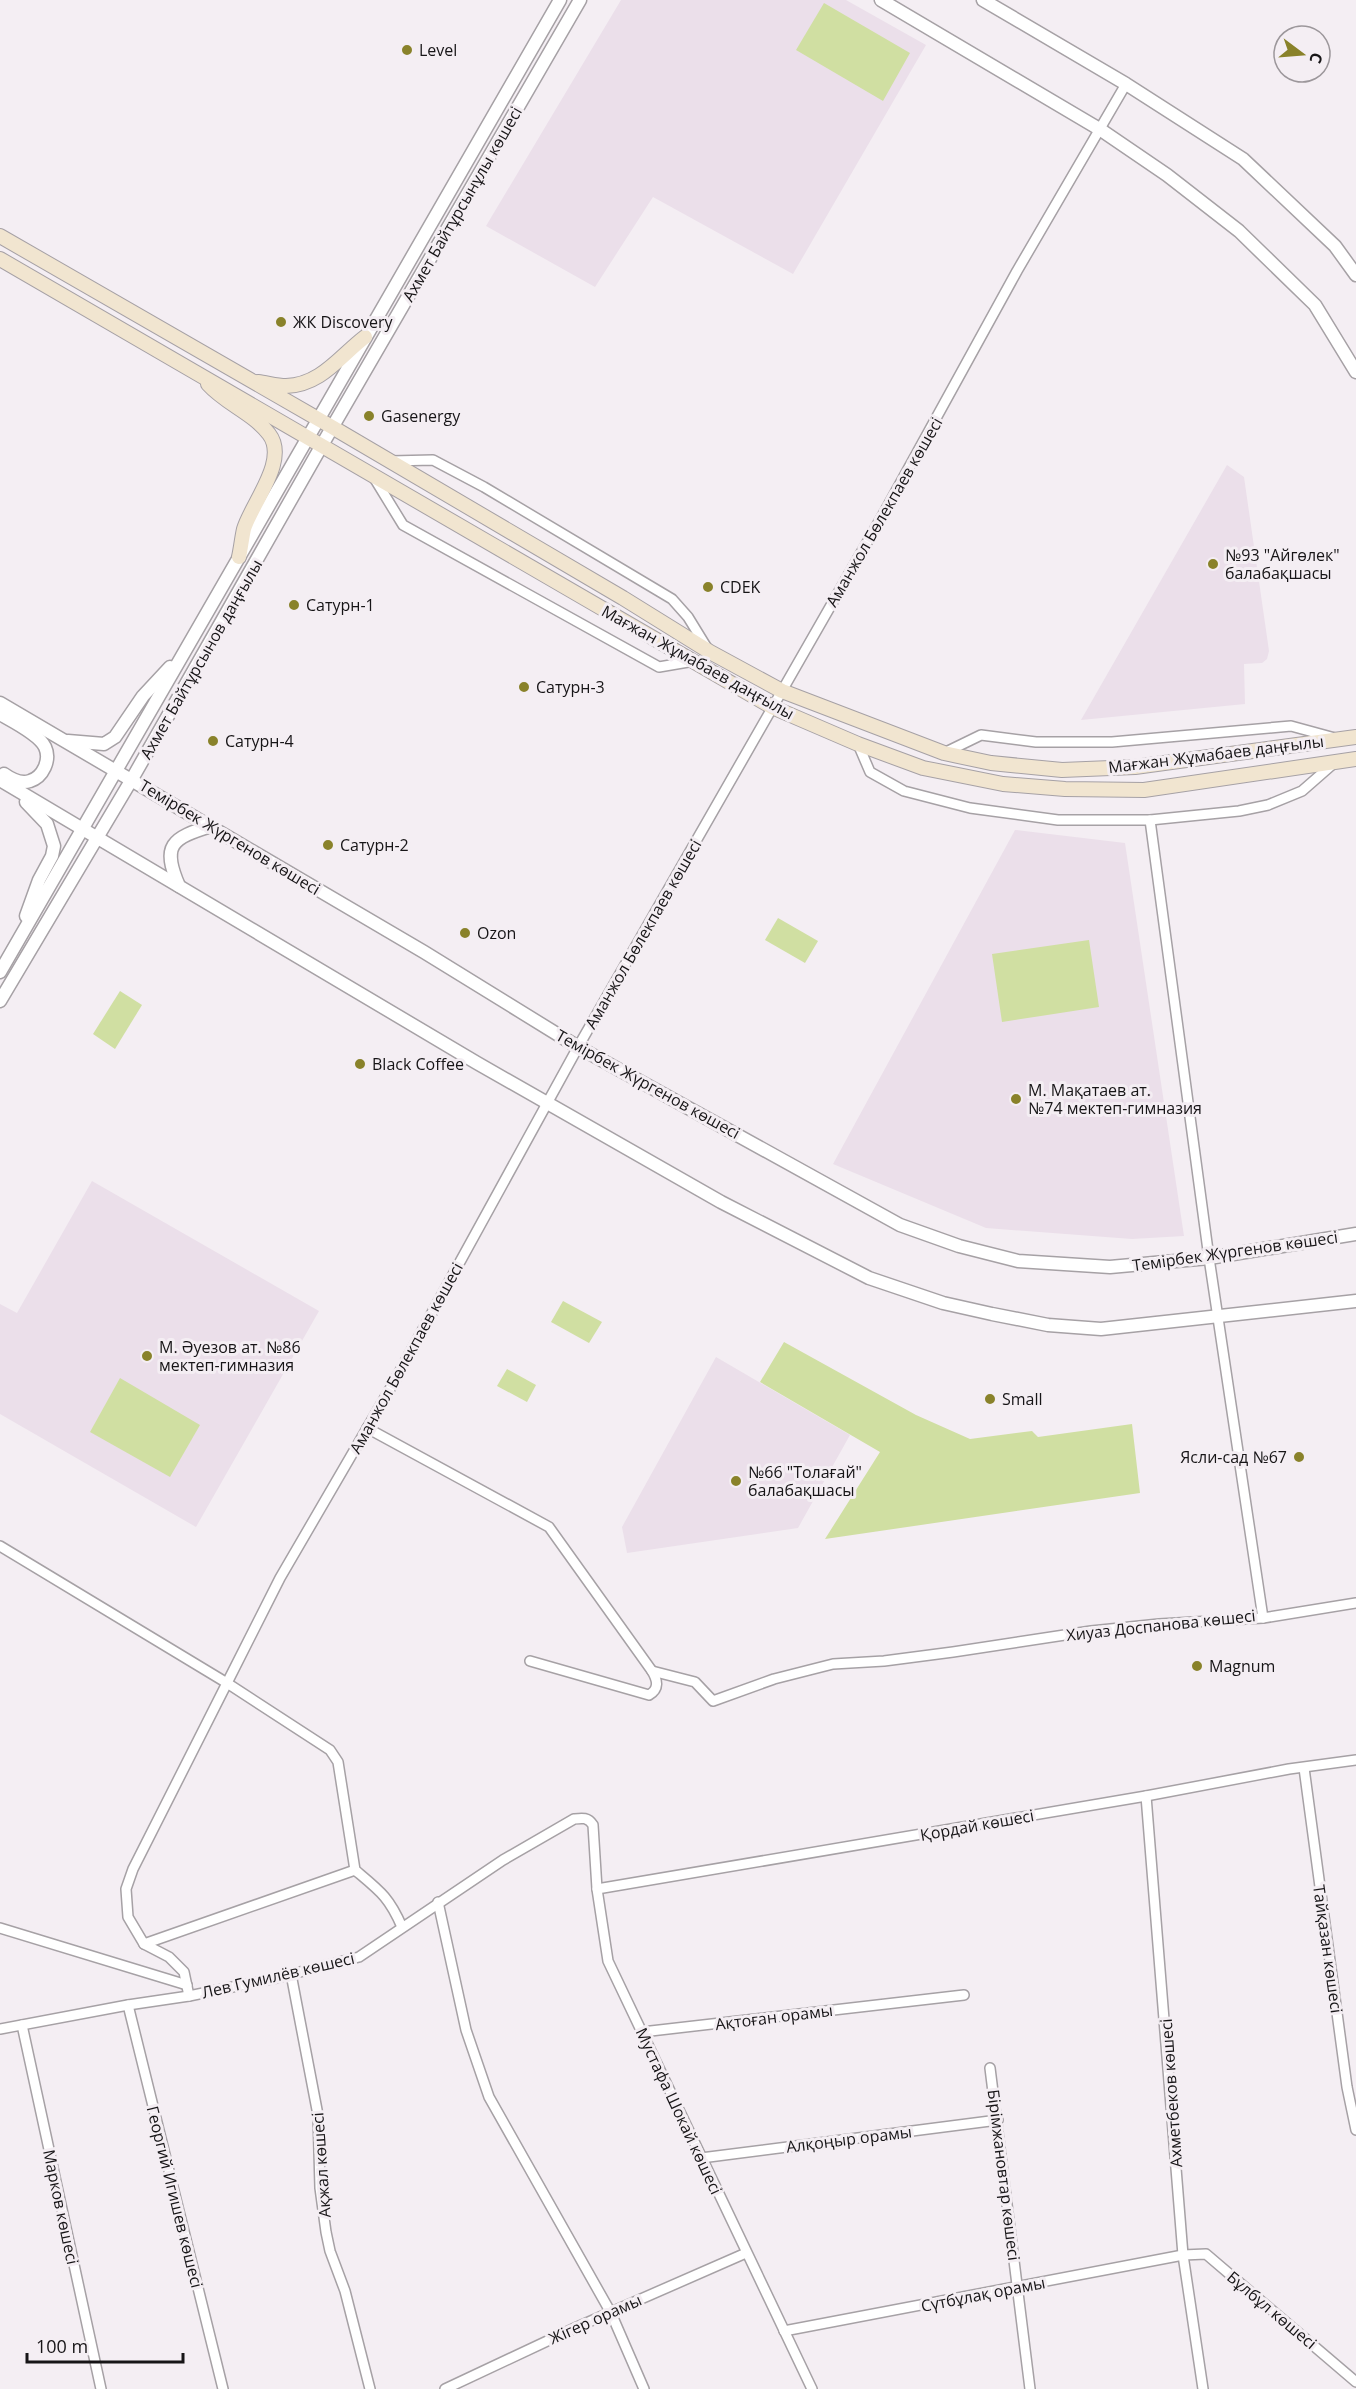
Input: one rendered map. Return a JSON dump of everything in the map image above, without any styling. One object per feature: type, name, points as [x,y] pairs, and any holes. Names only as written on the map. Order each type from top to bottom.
[{"type":"main road","name":"Мағжан Жұмабаев даңғылы","points":[[0,236],[332,427],[387,462],[623,598],[710,652],[782,691],[944,753],[991,763],[1062,770],[1142,766],[1356,737]]},
{"type":"main road","name":"Мағжан Жұмабаев даңғылы","points":[[0,259],[772,707],[858,744],[923,768],[1003,784],[1065,789],[1144,790],[1356,759]]},
{"type":"main road","points":[[251,381],[287,386],[313,380],[333,366],[365,337]]},
{"type":"main road","points":[[199,374],[220,398],[259,423],[271,436],[276,448],[274,463],[244,530],[239,557]]},
{"type":"street","name":"Ахмет Байтұрсынұлы көшесі","points":[[329,398],[560,0]]},
{"type":"street","name":"Ахмет Байтұрсынұлы көшесі","points":[[344,408],[580,0]]},
{"type":"street","points":[[880,0],[1101,130],[1167,175],[1250,240],[1315,305],[1356,372]]},
{"type":"street","points":[[983,0],[1126,84],[1243,159],[1335,246],[1356,275]]},
{"type":"street","name":"Аманжол Бөлекпаев көшесі","points":[[144,1944],[128,1917],[126,1889],[133,1869],[280,1578],[367,1428],[578,1047],[1126,84]]},
{"type":"street","name":"Ахмет Байтұрсынов даңғылы","points":[[0,972],[329,398]]},
{"type":"street","name":"Ахмет Байтұрсынов даңғылы","points":[[0,1001],[132,779],[344,408]]},
{"type":"street","points":[[387,462],[433,460],[484,487],[672,598],[688,617],[710,652]]},
{"type":"street","points":[[372,474],[403,525],[659,667],[695,661]]},
{"type":"street","points":[[64,741],[104,744],[115,737],[143,696],[185,651]]},
{"type":"street","name":"Темірбек Жүргенов көшесі","points":[[0,703],[424,952],[578,1047],[888,1219],[959,1246],[1018,1261],[1110,1267],[1209,1258],[1356,1234]]},
{"type":"street","points":[[0,714],[29,732],[45,746],[48,759],[39,776],[28,782],[15,781],[0,772]]},
{"type":"street","points":[[944,753],[981,735],[1036,742],[1112,742],[1291,726],[1340,739]]},
{"type":"street","points":[[858,744],[870,772],[904,791],[944,802],[1058,820],[1150,820],[1239,811],[1268,805],[1302,791],[1337,761]]},
{"type":"street","points":[[0,780],[378,1006],[779,1233],[869,1278],[943,1303],[1048,1325],[1101,1329],[1356,1301]]},
{"type":"street","points":[[14,948],[54,846],[47,824],[17,790]]},
{"type":"street","name":"Хиуаз Доспанова көшесі","points":[[652,1671],[695,1682],[713,1701],[774,1679],[833,1664],[941,1653],[1091,1631],[1159,1624],[1263,1618],[1209,1258],[1150,820]]},
{"type":"street","points":[[179,886],[170,858],[173,846],[188,833],[211,826]]},
{"type":"street","points":[[367,1428],[549,1527],[652,1671],[657,1684],[649,1695],[530,1661]]},
{"type":"street","points":[[0,1546],[227,1683],[330,1750],[339,1762],[355,1870],[386,1895],[402,1927]]},
{"type":"street","points":[[1263,1618],[1356,1603]]},
{"type":"street","name":"Қордай көшесі","points":[[597,1889],[1356,1760]]},
{"type":"street","name":"Тайқазан көшесі","points":[[1304,1768],[1347,2087],[1356,2130]]},
{"type":"street","name":"Ахметбеков көшесі","points":[[1146,1796],[1183,2255],[1203,2389]]},
{"type":"street","name":"Лев Гумилёв көшесі","points":[[0,2029],[189,1996],[359,1957],[503,1860],[573,1819],[590,1820]]},
{"type":"street","name":"Мустафа Шокай көшесі","points":[[590,1820],[593,1825],[597,1889],[608,1961],[812,2389]]},
{"type":"street","points":[[144,1944],[355,1870]]},
{"type":"street","points":[[438,1902],[466,2030],[489,2097],[611,2313],[644,2389]]},
{"type":"street","points":[[0,1928],[187,1985]]},
{"type":"street","points":[[144,1944],[179,1964],[184,1972],[189,1996]]},
{"type":"street","name":"Ақжал көшесі","points":[[291,1974],[318,2115],[320,2188],[326,2232],[330,2251],[345,2290],[370,2389]]},
{"type":"street","name":"Ақтоған орамы","points":[[642,2032],[964,1995]]},
{"type":"street","name":"Георгий Игишев көшесі","points":[[128,2005],[223,2389]]},
{"type":"street","name":"Марков көшесі","points":[[22,2025],[101,2389]]},
{"type":"street","name":"Бірімжановтар көшесі","points":[[990,2068],[1030,2389]]},
{"type":"street","name":"Алқоңыр орамы","points":[[701,2158],[998,2120]]},
{"type":"street","name":"Жігер орамы","points":[[449,2388],[577,2327],[746,2253]]},
{"type":"street","name":"Бұлбұл көшесі","points":[[1183,2255],[1206,2254],[1354,2375]]},
{"type":"street","name":"Cүтбұлақ орамы","points":[[784,2331],[1183,2255]]},
{"type":"shaded area","points":[[621,0],[846,0],[926,45],[793,274],[653,197],[595,287],[486,226]]},
{"type":"shaded area","name":"№93 \"Айгөлек\" балабақшасы","points":[[1227,465],[1244,477],[1269,651],[1267,659],[1262,663],[1244,664],[1245,704],[1081,720]]},
{"type":"shaded area","name":"М. Мақатаев ат. №74 мектеп-гимназия","points":[[1015,830],[1125,843],[1184,1236],[1132,1239],[986,1228],[833,1164]]},
{"type":"shaded area","name":"М. Әуезов ат. №86 мектеп-гимназия","points":[[92,1181],[319,1311],[196,1527],[0,1414],[0,1304],[17,1313]]},
{"type":"shaded area","name":"№66 \"Толағай\" балабақшасы","points":[[716,1357],[850,1435],[798,1528],[627,1553],[622,1527]]},
{"type":"green space","points":[[824,3],[910,53],[883,101],[796,50]]},
{"type":"green space","points":[[778,918],[818,941],[805,963],[765,940]]},
{"type":"green space","points":[[1089,940],[1099,1007],[1002,1022],[992,954]]},
{"type":"green space","points":[[120,991],[142,1005],[115,1049],[93,1034]]},
{"type":"green space","points":[[563,1301],[602,1322],[589,1343],[551,1322]]},
{"type":"green space","points":[[784,1342],[916,1415],[970,1439],[1032,1431],[1038,1437],[1132,1424],[1140,1493],[825,1539],[880,1452],[760,1382]]},
{"type":"green space","points":[[507,1369],[536,1385],[527,1402],[497,1386]]},
{"type":"green space","points":[[120,1378],[200,1425],[170,1477],[90,1432]]},
{"type":"place","name":"Level","points":[[407,50]]},
{"type":"place","name":"ЖК Discovery","points":[[281,322]]},
{"type":"place","name":"Gasenergy","points":[[369,416]]},
{"type":"place","name":"№93 \"Айгөлек\" балабақшасы","points":[[1213,564]]},
{"type":"place","name":"CDEK","points":[[708,587]]},
{"type":"place","name":"Сатурн-1","points":[[294,605]]},
{"type":"place","name":"Сатурн-3","points":[[524,687]]},
{"type":"place","name":"Сатурн-4","points":[[213,741]]},
{"type":"place","name":"Сатурн-2","points":[[328,845]]},
{"type":"place","name":"Ozon","points":[[465,933]]},
{"type":"place","name":"Black Coffee","points":[[360,1064]]},
{"type":"place","name":"М. Мақатаев ат. №74 мектеп-гимназия","points":[[1016,1099]]},
{"type":"place","name":"М. Әуезов ат. №86 мектеп-гимназия","points":[[147,1356]]},
{"type":"place","name":"Small","points":[[990,1399]]},
{"type":"place","name":"Ясли-сад №67","points":[[1299,1457]]},
{"type":"place","name":"№66 \"Толағай\" балабақшасы","points":[[736,1481]]},
{"type":"place","name":"Magnum","points":[[1197,1666]]}]
